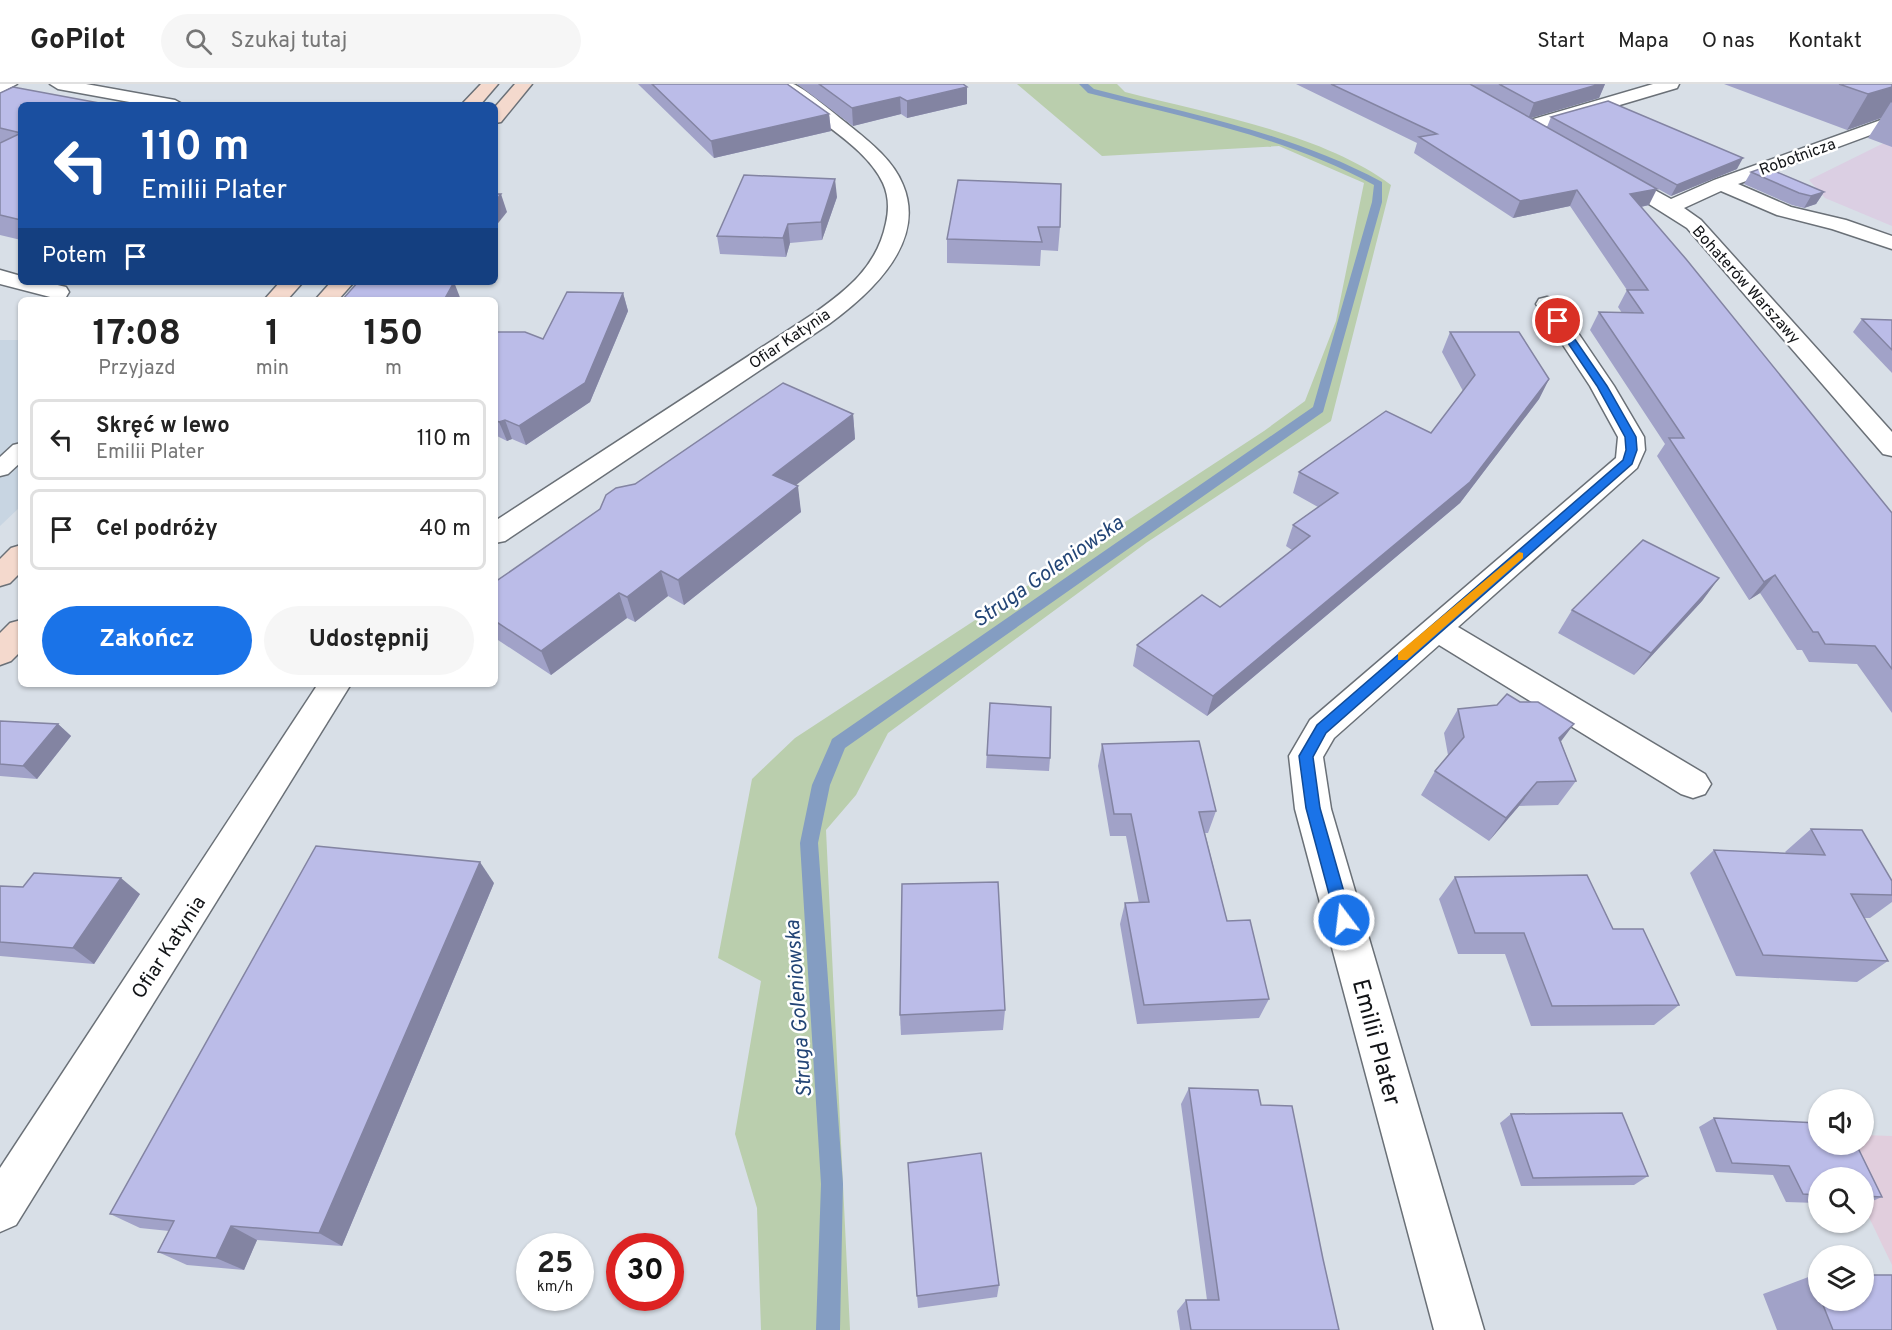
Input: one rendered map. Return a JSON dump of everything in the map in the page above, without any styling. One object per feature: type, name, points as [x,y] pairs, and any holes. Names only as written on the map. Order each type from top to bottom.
[{"type":"street","points":[[0,88],[9,84]]},
{"type":"street","points":[[58,84],[158,102]]},
{"type":"street","points":[[473,102],[490,84]]},
{"type":"street","points":[[498,114],[524,84]]},
{"type":"street","name":"Ofiar Katynia","points":[[498,532],[793,336],[859,288],[878,269],[888,249],[897,214],[898,199],[888,171],[875,156],[783,84]]},
{"type":"street","points":[[1527,127],[1671,84]]},
{"type":"street","points":[[1507,117],[1547,139]]},
{"type":"street","name":"Robotnicza","points":[[1670,207],[1721,184],[1892,121]]},
{"type":"street","name":"Bohaterów Warszawy","points":[[1598,167],[1670,207],[1694,224],[1892,448]]},
{"type":"street","points":[[1721,184],[1784,212],[1839,224],[1892,243]]},
{"type":"street","points":[[0,277],[18,282]]},
{"type":"street","points":[[30,285],[57,292]]},
{"type":"street","points":[[278,297],[289,285]]},
{"type":"street","points":[[329,297],[340,285]]},
{"type":"street","name":"Emilii Plater","points":[[1459,1330],[1313,808],[1306,756],[1322,729],[1435,628],[1628,462],[1632,450],[1631,437],[1602,386],[1546,304]]},
{"type":"street","points":[[0,576],[18,558]]},
{"type":"street","points":[[1435,628],[1693,784]]},
{"type":"street","points":[[0,654],[18,634]]},
{"type":"street","name":"Ofiar Katynia","points":[[0,1209],[333,687]]},
{"type":"lane","points":[[0,469],[18,453]]},
{"type":"shaded area","points":[[1892,139],[1892,226],[1825,198],[1809,180]]},
{"type":"shaded area","points":[[0,340],[18,340],[18,509],[0,526]]},
{"type":"shaded area","points":[[1874,1135],[1892,1136],[1892,1265],[1874,1228],[1874,1167],[1854,1167],[1843,1155],[1874,1155]]},
{"type":"green space","points":[[1017,84],[1117,84],[1125,92],[1228,117],[1299,139],[1364,167],[1391,185],[1331,421],[1146,543],[888,733],[856,795],[826,830],[850,1330],[761,1330],[757,1208],[735,1134],[761,981],[718,958],[752,779],[795,738],[1264,431],[1305,401],[1336,321],[1364,183],[1279,146],[1102,156]]},
{"type":"building","points":[[652,84],[787,84],[829,114],[711,141]]},
{"type":"building","points":[[819,84],[963,84],[967,87],[907,101],[900,97],[852,108]]},
{"type":"building","points":[[1331,84],[1470,84],[1657,189],[1630,194],[1686,259],[1892,513],[1892,669],[1875,646],[1825,644],[1818,632],[1813,632],[1775,575],[1764,582],[1669,438],[1684,438],[1599,312],[1643,313],[1627,290],[1648,290],[1577,190],[1520,201],[1419,137],[1437,134]]},
{"type":"building","points":[[1499,84],[1600,84],[1534,103]]},
{"type":"building","points":[[1839,84],[1892,84],[1892,87],[1868,94]]},
{"type":"building","points":[[13,87],[94,102],[18,102],[18,132],[0,128],[0,93]]},
{"type":"building","points":[[1608,101],[1743,158],[1677,185],[1551,117]]},
{"type":"building","points":[[18,134],[18,219],[0,215],[0,143]]},
{"type":"building","points":[[1765,167],[1824,192],[1811,196],[1799,193],[1751,172]]},
{"type":"building","points":[[744,175],[835,179],[821,222],[788,224],[783,238],[717,236]]},
{"type":"building","points":[[958,180],[1061,184],[1060,227],[1038,227],[1042,242],[947,239]]},
{"type":"building","points":[[355,285],[452,285],[446,297],[345,297]]},
{"type":"building","points":[[567,292],[623,293],[585,383],[519,426],[505,420],[498,422],[498,332],[525,332],[543,339]]},
{"type":"building","points":[[1862,319],[1892,320],[1892,350]]},
{"type":"building","points":[[1450,332],[1519,332],[1549,379],[1470,482],[1213,696],[1137,645],[1202,595],[1220,607],[1310,536],[1293,525],[1338,493],[1299,472],[1386,411],[1431,433],[1475,375]]},
{"type":"building","points":[[783,383],[853,414],[773,475],[798,486],[678,580],[661,571],[627,597],[619,593],[541,651],[498,623],[498,580],[600,509],[606,495],[616,488],[635,484]]},
{"type":"building","points":[[1643,540],[1719,578],[1651,653],[1572,610]]},
{"type":"building","points":[[1507,694],[1520,702],[1538,702],[1574,724],[1559,738],[1576,781],[1537,782],[1506,818],[1435,771],[1464,737],[1458,709],[1497,705]]},
{"type":"building","points":[[990,703],[1051,707],[1050,758],[987,755]]},
{"type":"building","points":[[0,721],[58,724],[23,766],[0,764]]},
{"type":"building","points":[[1199,741],[1216,811],[1199,812],[1227,921],[1250,920],[1269,999],[1144,1005],[1125,903],[1149,902],[1131,814],[1114,814],[1102,744]]},
{"type":"building","points":[[1811,829],[1862,830],[1892,881],[1892,895],[1851,894],[1888,961],[1763,955],[1714,850],[1825,855]]},
{"type":"building","points":[[316,846],[480,862],[319,1233],[231,1226],[216,1258],[158,1252],[174,1221],[110,1214]]},
{"type":"building","points":[[34,873],[121,878],[73,948],[0,942],[0,886],[23,887]]},
{"type":"building","points":[[1587,875],[1613,929],[1643,929],[1679,1005],[1552,1006],[1524,933],[1475,933],[1455,877]]},
{"type":"building","points":[[998,882],[1005,1010],[900,1015],[902,884]]},
{"type":"building","points":[[1189,1088],[1258,1090],[1261,1105],[1292,1106],[1339,1330],[1191,1330],[1186,1300],[1219,1300]]},
{"type":"building","points":[[1622,1113],[1648,1176],[1533,1178],[1511,1114]]},
{"type":"building","points":[[1714,1118],[1808,1123],[1808,1155],[1861,1155],[1867,1167],[1808,1167],[1808,1194],[1803,1194],[1789,1166],[1732,1163]]},
{"type":"building","points":[[981,1153],[999,1285],[917,1296],[908,1163]]},
{"type":"building","points":[[1874,1181],[1882,1197],[1874,1197]]},
{"type":"building","points":[[1874,1275],[1892,1275],[1892,1330],[1833,1330],[1825,1311],[1874,1311]]},
{"type":"waterway","name":"Struga Goleniowska","points":[[828,1330],[832,1184],[809,843],[821,785],[838,744],[1319,409],[1377,202],[1379,184],[1340,163],[1276,138],[1091,91],[1083,84]]},
{"type":"slow traffic","points":[[1403,657],[1519,556]]},
{"type":"route","points":[[1344,920],[1313,808],[1306,756],[1322,729],[1435,628],[1628,462],[1632,450],[1631,437],[1602,386],[1558,321]]}]
